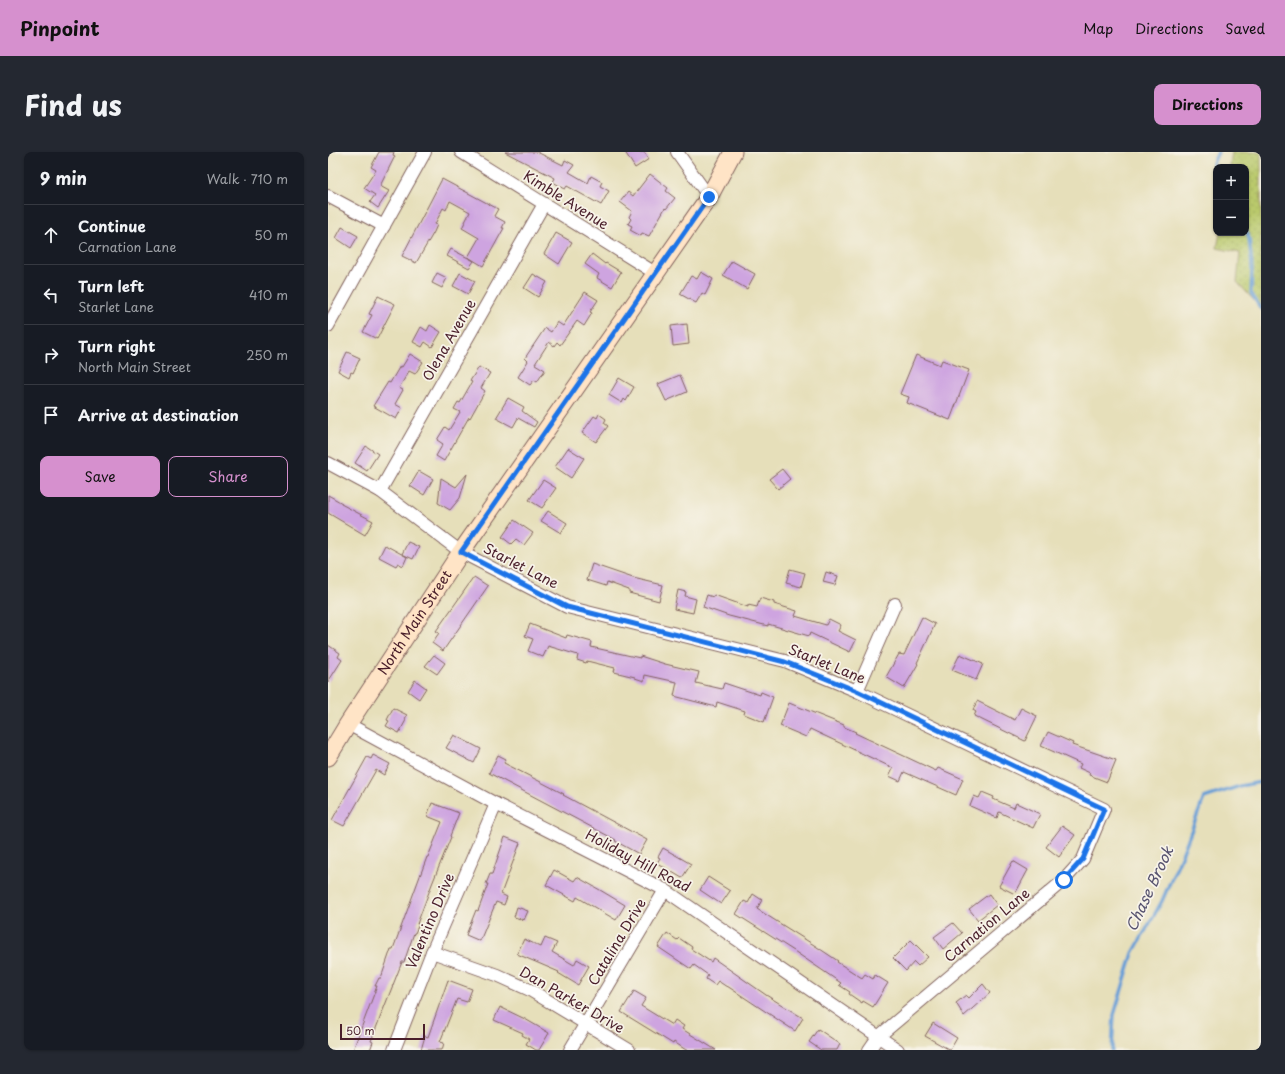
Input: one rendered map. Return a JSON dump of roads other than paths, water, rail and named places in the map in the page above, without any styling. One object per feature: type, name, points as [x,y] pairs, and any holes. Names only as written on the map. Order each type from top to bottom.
[{"type":"main road","name":"North Main Street","points":[[328,757],[461,552],[709,197],[733,152]]},
{"type":"street","points":[[328,326],[425,152]]},
{"type":"street","name":"Kimble Avenue","points":[[461,152],[656,273]]},
{"type":"street","points":[[677,152],[709,197]]},
{"type":"street","points":[[328,196],[384,226]]},
{"type":"street","name":"Olena Avenue","points":[[380,491],[544,204]]},
{"type":"street","name":"Starlet Lane","points":[[328,463],[380,491],[461,552],[567,607],[785,662],[857,691],[1104,809]]},
{"type":"street","points":[[857,691],[895,604]]},
{"type":"street","name":"Holiday Hill Road","points":[[348,724],[496,804],[665,890],[898,1050]]},
{"type":"street","name":"Valentino Drive","points":[[394,1050],[432,952],[496,804]]},
{"type":"street","name":"Carnation Lane","points":[[869,1050],[878,1037],[1064,880],[1083,859],[1104,809]]},
{"type":"street","name":"Catalina Drive","points":[[570,1050],[665,890]]},
{"type":"street","name":"Dan Parker Drive","points":[[432,952],[497,975],[530,990],[629,1050]]},
{"type":"waterway","name":"Chase Brook","points":[[1213,164],[1218,152]]},
{"type":"waterway","name":"Chase Brook","points":[[1248,236],[1252,267],[1251,293],[1261,309]]},
{"type":"waterway","name":"Chase Brook","points":[[1112,1050],[1114,1015],[1133,953],[1162,901],[1204,798],[1240,786],[1261,782]]}]
